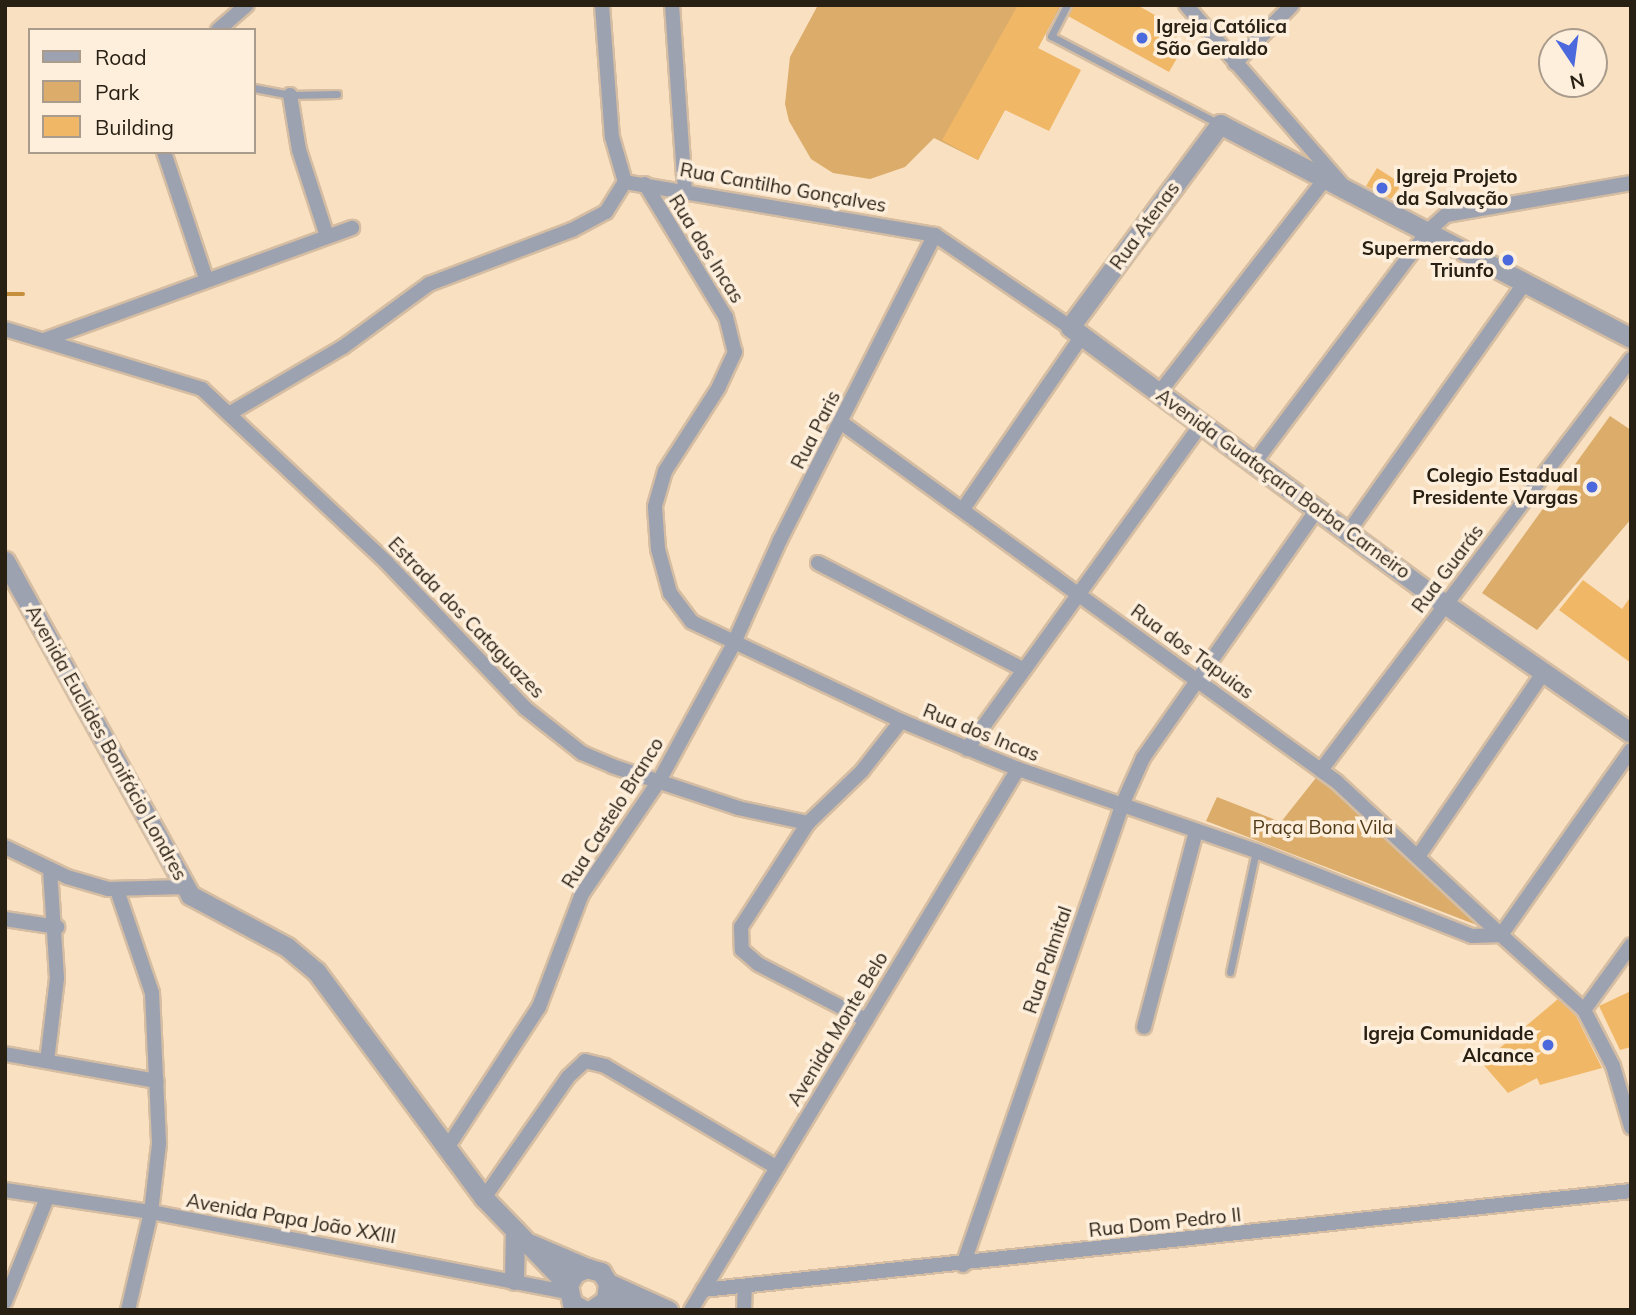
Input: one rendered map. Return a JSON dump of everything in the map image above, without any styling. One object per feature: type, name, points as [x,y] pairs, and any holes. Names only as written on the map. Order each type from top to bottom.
[{"type":"street","points":[[220,28],[247,5]]},
{"type":"street","points":[[232,412],[343,347],[429,284],[572,230],[606,212],[625,182],[612,137],[602,5]]},
{"type":"street","points":[[672,5],[685,190]]},
{"type":"street","points":[[1186,5],[1348,192]]},
{"type":"street","points":[[1235,63],[1292,5]]},
{"type":"street","points":[[290,95],[299,150],[327,236]]},
{"type":"street","points":[[1220,124],[1629,336]]},
{"type":"street","name":"Rua Atenas","points":[[1076,332],[1220,124]]},
{"type":"street","points":[[165,154],[206,278]]},
{"type":"street","points":[[1159,393],[1324,180]]},
{"type":"street","name":"Rua Cantilho Gonçalves","points":[[625,182],[685,190],[935,235]]},
{"type":"street","points":[[1254,463],[1428,231],[1459,210],[1631,183]]},
{"type":"street","name":"Rua dos Incas","points":[[645,184],[726,317],[735,352],[719,387],[665,471],[655,508],[657,549],[670,593],[692,622],[733,645],[901,721],[1018,769],[1256,851],[1472,936],[1501,935]]},
{"type":"street","points":[[44,340],[206,278],[352,228]]},
{"type":"street","name":"Avenida Guataçara Borba Carneiro","points":[[935,235],[1076,332],[1445,604],[1631,733]]},
{"type":"street","name":"Rua Paris","points":[[733,645],[935,235]]},
{"type":"street","points":[[1349,531],[1526,281]]},
{"type":"street","name":"Estrada dos Cataguazes","points":[[5,329],[202,389],[232,412],[525,708],[582,753],[738,808],[808,823]]},
{"type":"street","points":[[963,509],[1076,332]]},
{"type":"street","name":"Rua Guarás","points":[[1321,770],[1631,359]]},
{"type":"street","name":"Rua dos Tapuias","points":[[842,423],[1321,770],[1419,855],[1501,935]]},
{"type":"street","points":[[967,749],[1201,424]]},
{"type":"street","name":"Rua Palmital","points":[[963,1265],[1122,804],[1153,742],[1318,508]]},
{"type":"street","name":"Avenida Euclides Bonifácio Londres","points":[[5,561],[185,887],[210,907],[287,947],[316,971],[484,1198],[531,1244],[568,1289],[592,1308]]},
{"type":"street","points":[[818,563],[1024,670]]},
{"type":"street","name":"Rua Castelo Branco","points":[[447,1148],[539,1007],[582,894],[659,781],[733,645]]},
{"type":"street","points":[[1419,855],[1543,673]]},
{"type":"street","points":[[866,1020],[758,964],[739,940],[741,927],[808,823],[862,771],[901,721]]},
{"type":"street","points":[[1631,750],[1501,935],[1584,1010],[1613,1066],[1631,1127]]},
{"type":"street","name":"Avenida Monte Belo","points":[[691,1310],[1018,769]]},
{"type":"street","points":[[1144,1027],[1196,832]]},
{"type":"street","points":[[5,847],[50,869],[117,890],[185,887]]},
{"type":"street","points":[[47,1061],[57,927],[50,869]]},
{"type":"street","points":[[117,890],[152,993],[159,1144],[151,1212],[128,1310]]},
{"type":"street","points":[[5,919],[57,927]]},
{"type":"street","points":[[1584,1010],[1631,946]]},
{"type":"street","points":[[5,1054],[157,1081]]},
{"type":"street","points":[[484,1198],[585,1061],[605,1066],[776,1167]]},
{"type":"street","name":"Avenida Papa João XXIII","points":[[5,1190],[151,1212],[568,1289]]},
{"type":"street","name":"Rua Dom Pedro II","points":[[703,1290],[963,1265],[1631,1191]]},
{"type":"street","points":[[5,1302],[47,1198]]},
{"type":"street","points":[[514,1230],[514,1280]]},
{"type":"street","name":"Avenida Euclides Bonifácio Londres","points":[[531,1244],[601,1272],[608,1283]]},
{"type":"street","points":[[568,1289],[575,1273],[587,1268]]},
{"type":"street","points":[[592,1308],[608,1283],[665,1308]]},
{"type":"street","points":[[744,1310],[745,1286]]},
{"type":"street","points":[[592,1308],[665,1308]]},
{"type":"lane","points":[[1067,5],[1051,36],[1220,124]]},
{"type":"lane","points":[[256,88],[290,95],[337,94]]},
{"type":"lane","points":[[1230,972],[1256,851]]},
{"type":"green space","points":[[818,5],[1061,5],[978,160],[934,138],[905,167],[870,179],[833,173],[811,159],[789,121],[785,104],[790,57]]},
{"type":"green space","points":[[1610,416],[1631,430],[1631,519],[1537,630],[1482,593]]},
{"type":"green space","name":"Praça Bona Vila","points":[[1319,774],[1487,929],[1206,821],[1217,797],[1281,822]]},
{"type":"building","points":[[1018,5],[1060,5],[1038,48],[1081,70],[1049,131],[1005,110],[978,160],[942,140]]},
{"type":"building","name":"Igreja Católica São Geraldo","points":[[1073,5],[1137,5],[1178,28],[1175,50],[1180,53],[1169,72],[1068,16]]},
{"type":"building","name":"Igreja Projeto da Salvação","points":[[1377,168],[1402,184],[1391,199],[1366,186]]},
{"type":"building","points":[[1583,580],[1622,609],[1631,596],[1631,663],[1559,610]]},
{"type":"building","points":[[1631,991],[1631,1047],[1620,1050],[1599,1006]]},
{"type":"building","name":"Igreja Comunidade Alcance","points":[[1558,999],[1576,1016],[1602,1068],[1540,1085],[1537,1078],[1508,1093],[1482,1063]]},
{"type":"waterway","points":[[5,294],[23,294]]},
{"type":"place","name":"Igreja Católica São Geraldo","points":[[1142,38]]},
{"type":"place","name":"Igreja Projeto da Salvação","points":[[1382,188]]},
{"type":"place","name":"Supermercado Triunfo","points":[[1508,260]]},
{"type":"place","name":"Colegio Estadual Presidente Vargas","points":[[1592,487]]},
{"type":"place","name":"Igreja Comunidade Alcance","points":[[1548,1045]]}]
